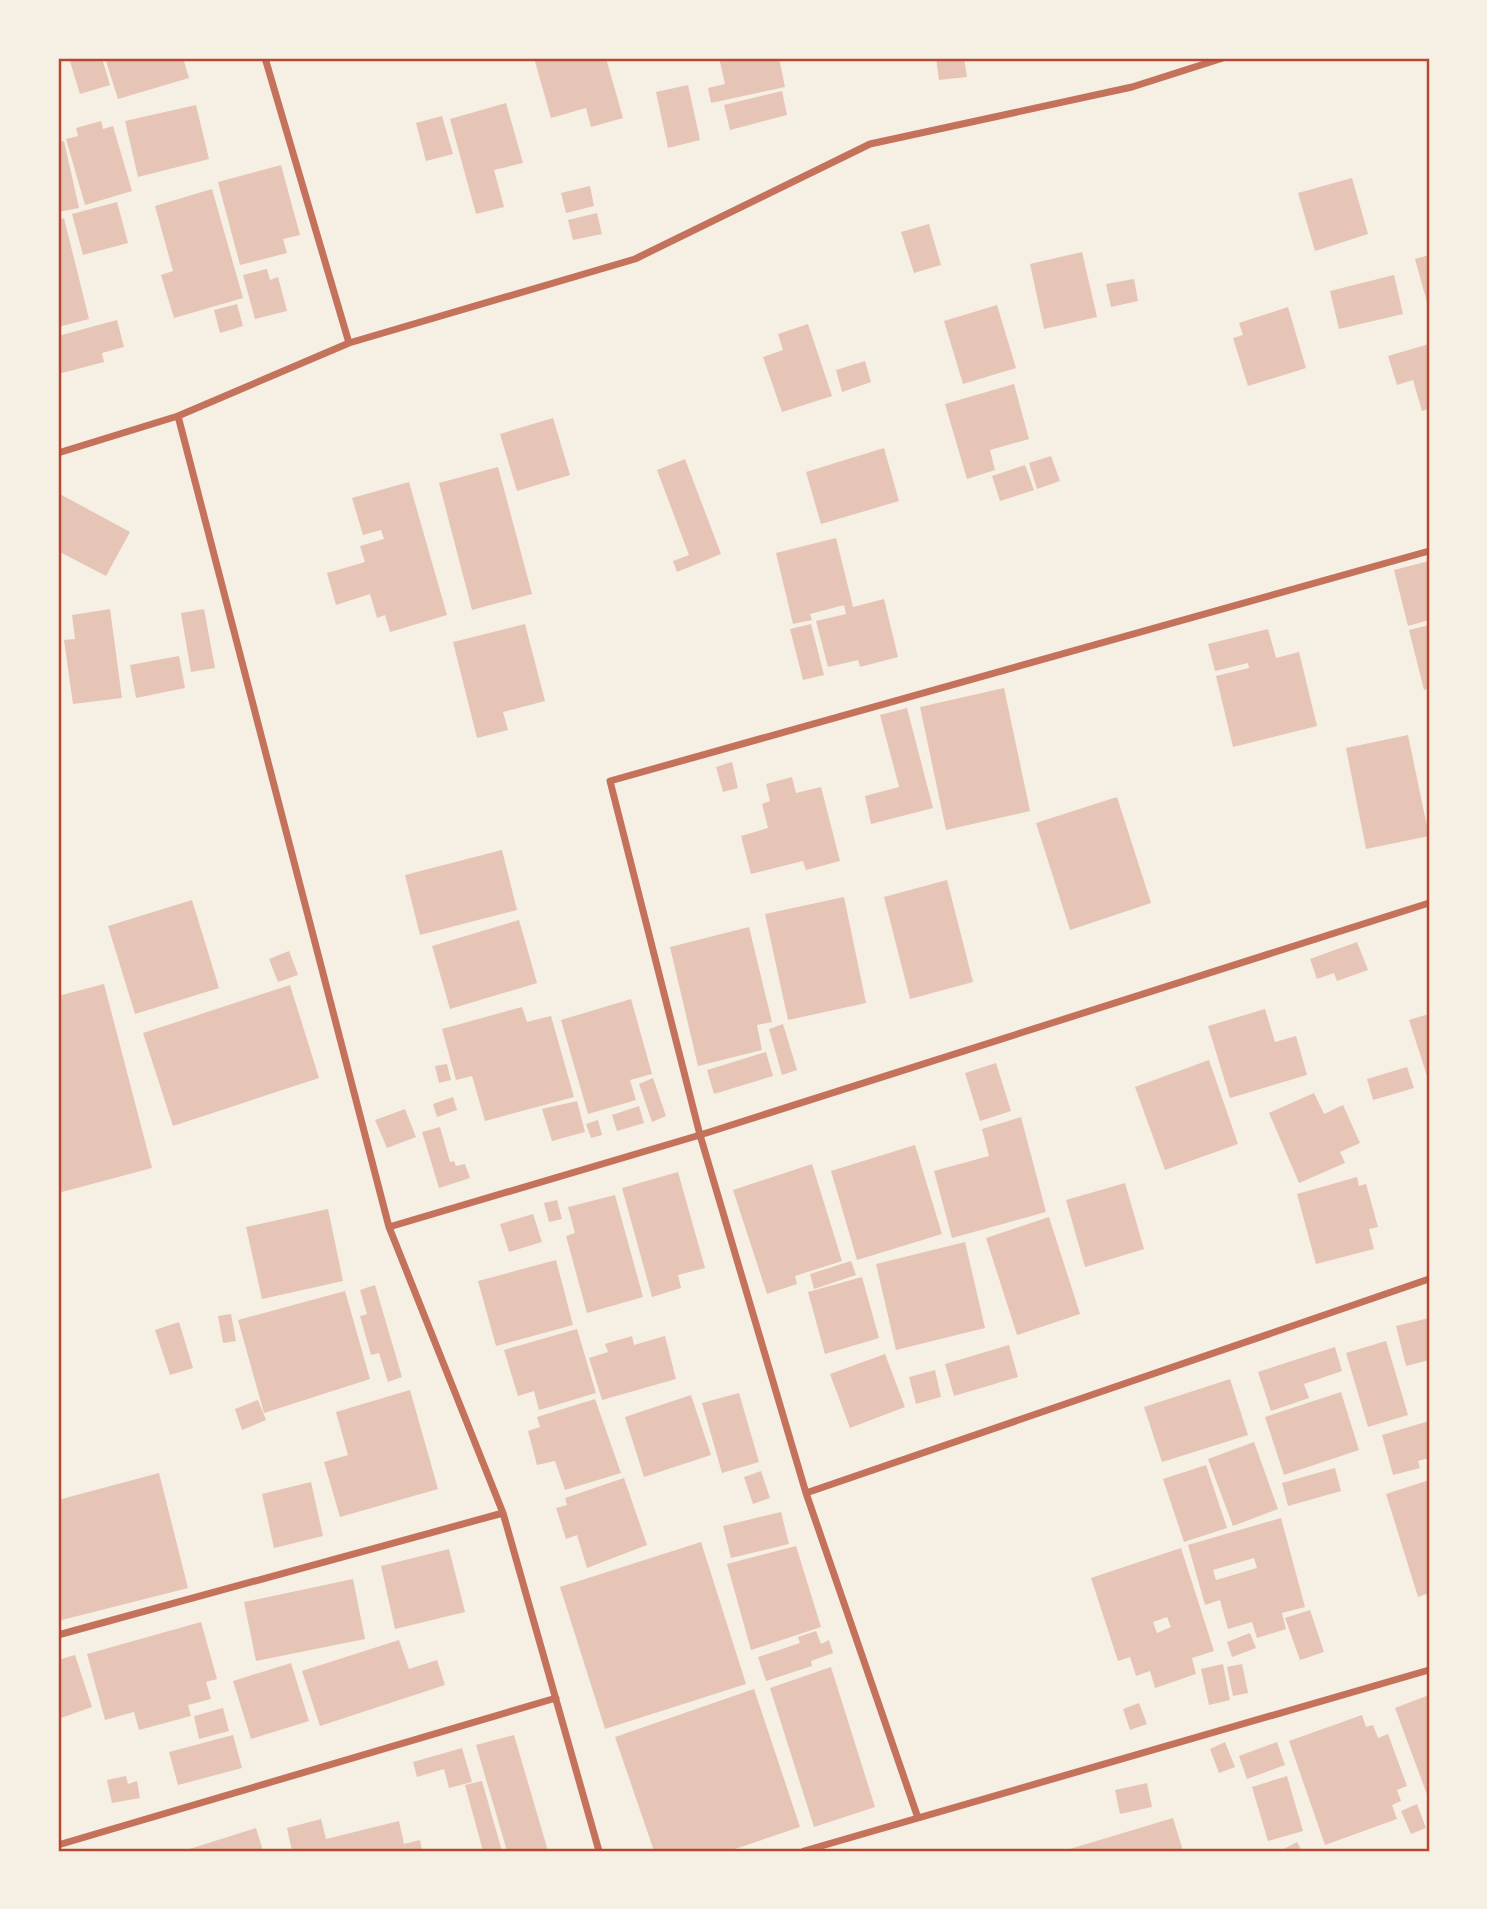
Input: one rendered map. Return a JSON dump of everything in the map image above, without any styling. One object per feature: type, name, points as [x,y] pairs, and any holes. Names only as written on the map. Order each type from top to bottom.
[{"type":"street","points":[[265,58],[349,343]]},
{"type":"street","points":[[58,453],[178,416],[349,343],[635,259],[870,144],[1132,87],[1223,58]]},
{"type":"street","points":[[178,416],[389,1227],[503,1513],[599,1851]]},
{"type":"street","points":[[918,1818],[806,1493],[700,1135],[610,781],[1429,551]]},
{"type":"street","points":[[389,1227],[700,1135],[1429,903]]},
{"type":"street","points":[[806,1493],[1429,1279]]},
{"type":"street","points":[[58,1635],[503,1513]]},
{"type":"street","points":[[804,1851],[1429,1670]]},
{"type":"street","points":[[58,1845],[556,1698]]},
{"type":"building","points":[[69,58],[102,58],[110,85],[80,94]]},
{"type":"building","points":[[105,58],[183,58],[189,78],[118,99]]},
{"type":"building","points":[[534,58],[606,58],[623,118],[591,127],[586,108],[551,118]]},
{"type":"building","points":[[719,58],[779,58],[785,87],[711,103],[708,88],[725,84]]},
{"type":"building","points":[[936,58],[964,58],[967,77],[939,80]]},
{"type":"building","points":[[688,85],[700,140],[668,148],[656,92]]},
{"type":"building","points":[[782,91],[787,115],[730,130],[724,105]]},
{"type":"building","points":[[506,103],[523,163],[494,170],[504,207],[476,214],[450,119]]},
{"type":"building","points":[[196,105],[209,159],[138,177],[125,121]]},
{"type":"building","points":[[442,116],[453,154],[426,161],[416,123]]},
{"type":"building","points":[[101,121],[103,129],[113,126],[132,191],[85,205],[66,139],[78,136],[76,128]]},
{"type":"building","points":[[64,141],[79,208],[58,212],[58,142]]},
{"type":"building","points":[[281,165],[300,235],[283,239],[287,253],[240,265],[218,182]]},
{"type":"building","points":[[1352,178],[1368,234],[1315,251],[1298,193]]},
{"type":"building","points":[[590,186],[594,206],[566,213],[561,193]]},
{"type":"building","points":[[212,189],[243,298],[174,318],[161,275],[173,271],[155,206]]},
{"type":"building","points":[[117,202],[128,243],[83,255],[72,214]]},
{"type":"building","points":[[597,213],[602,234],[573,240],[568,220]]},
{"type":"building","points":[[64,218],[89,319],[58,327],[58,220]]},
{"type":"building","points":[[929,224],[941,265],[914,273],[901,232]]},
{"type":"building","points":[[1082,252],[1097,317],[1044,329],[1030,264]]},
{"type":"building","points":[[1429,255],[1429,306],[1428,306],[1415,259]]},
{"type":"building","points":[[267,269],[270,280],[278,277],[287,311],[255,319],[243,275]]},
{"type":"building","points":[[1394,275],[1403,314],[1339,329],[1330,291]]},
{"type":"building","points":[[1134,279],[1138,301],[1111,307],[1106,284]]},
{"type":"building","points":[[237,304],[243,326],[220,333],[214,310]]},
{"type":"building","points":[[997,305],[1016,368],[963,384],[944,321]]},
{"type":"building","points":[[1288,307],[1306,368],[1248,386],[1233,338],[1243,335],[1239,323]]},
{"type":"building","points":[[117,320],[124,347],[102,353],[104,362],[58,374],[58,336]]},
{"type":"building","points":[[808,324],[832,396],[782,412],[763,357],[783,350],[778,334]]},
{"type":"building","points":[[1429,344],[1429,409],[1422,411],[1413,380],[1397,385],[1388,356]]},
{"type":"building","points":[[865,361],[871,382],[842,392],[836,370]]},
{"type":"building","points":[[1014,384],[1029,439],[990,450],[995,470],[967,479],[945,404]]},
{"type":"building","points":[[553,418],[570,475],[517,491],[500,434]]},
{"type":"building","points":[[884,448],[899,501],[821,524],[806,472]]},
{"type":"building","points":[[1051,456],[1060,481],[1037,489],[1029,463]]},
{"type":"building","points":[[685,459],[721,554],[677,572],[673,561],[689,555],[657,470]]},
{"type":"building","points":[[1025,465],[1034,490],[1000,501],[992,476]]},
{"type":"building","points":[[498,467],[532,594],[472,610],[439,483]]},
{"type":"building","points":[[409,482],[447,615],[390,632],[385,615],[377,618],[370,594],[336,605],[327,573],[365,562],[360,546],[384,539],[381,530],[363,535],[352,498]]},
{"type":"building","points":[[58,493],[130,532],[106,576],[58,551]]},
{"type":"building","points":[[836,538],[853,607],[884,599],[898,657],[860,667],[858,660],[828,667],[816,621],[846,614],[844,605],[810,614],[812,620],[793,624],[776,553]]},
{"type":"building","points":[[1429,561],[1429,620],[1408,626],[1394,570]]},
{"type":"building","points":[[110,609],[122,698],[73,704],[64,640],[75,639],[72,615]]},
{"type":"building","points":[[204,609],[215,668],[191,672],[181,613]]},
{"type":"building","points":[[525,624],[545,701],[503,712],[508,730],[477,738],[453,642]]},
{"type":"building","points":[[811,624],[824,675],[803,680],[790,629]]},
{"type":"building","points":[[1429,625],[1429,688],[1424,690],[1409,630]]},
{"type":"building","points":[[1268,629],[1276,658],[1299,652],[1317,726],[1233,747],[1216,676],[1249,668],[1248,663],[1215,671],[1208,644]]},
{"type":"building","points":[[179,656],[185,688],[136,698],[130,665]]},
{"type":"building","points":[[1004,688],[1030,811],[946,830],[920,707]]},
{"type":"building","points":[[907,708],[933,808],[871,824],[865,796],[899,787],[880,715]]},
{"type":"building","points":[[1408,735],[1429,836],[1366,849],[1346,748]]},
{"type":"building","points":[[732,762],[738,788],[723,792],[716,767]]},
{"type":"building","points":[[792,777],[796,793],[821,787],[840,861],[806,870],[803,861],[751,874],[741,836],[768,828],[762,804],[770,801],[766,784]]},
{"type":"building","points":[[1117,797],[1151,903],[1070,930],[1036,823]]},
{"type":"building","points":[[502,850],[517,910],[420,935],[405,875]]},
{"type":"building","points":[[947,880],[973,982],[910,999],[884,897]]},
{"type":"building","points":[[844,897],[866,1003],[788,1020],[765,914]]},
{"type":"building","points":[[192,900],[219,988],[135,1014],[108,926]]},
{"type":"building","points":[[519,920],[537,983],[450,1009],[432,946]]},
{"type":"building","points":[[749,927],[772,1022],[757,1025],[762,1050],[698,1066],[670,947]]},
{"type":"building","points":[[1357,942],[1368,970],[1337,981],[1334,973],[1317,979],[1310,959]]},
{"type":"building","points":[[289,951],[298,975],[278,982],[269,959]]},
{"type":"building","points":[[104,984],[152,1168],[58,1193],[58,996]]},
{"type":"building","points":[[290,985],[319,1078],[173,1126],[143,1033]]},
{"type":"building","points":[[631,999],[652,1074],[630,1080],[636,1100],[588,1114],[561,1020]]},
{"type":"building","points":[[522,1007],[527,1022],[551,1016],[574,1097],[485,1121],[472,1076],[456,1080],[442,1029]]},
{"type":"building","points":[[1265,1009],[1275,1042],[1296,1036],[1307,1075],[1230,1098],[1208,1026]]},
{"type":"building","points":[[1429,1014],[1429,1082],[1409,1020]]},
{"type":"building","points":[[783,1024],[797,1070],[782,1075],[769,1029]]},
{"type":"building","points":[[766,1052],[773,1076],[714,1094],[707,1070]]},
{"type":"building","points":[[1209,1060],[1238,1144],[1165,1170],[1135,1087]]},
{"type":"building","points":[[996,1063],[1011,1111],[980,1121],[965,1073]]},
{"type":"building","points":[[447,1064],[451,1080],[439,1083],[435,1066]]},
{"type":"building","points":[[1407,1067],[1414,1088],[1373,1100],[1367,1079]]},
{"type":"building","points":[[653,1078],[666,1116],[652,1122],[639,1084]]},
{"type":"building","points":[[1314,1093],[1324,1114],[1343,1105],[1360,1143],[1340,1152],[1345,1163],[1299,1183],[1269,1113]]},
{"type":"building","points":[[453,1097],[457,1110],[437,1117],[433,1104]]},
{"type":"building","points":[[577,1101],[585,1132],[552,1141],[542,1109]]},
{"type":"building","points":[[639,1106],[644,1123],[617,1131],[612,1115]]},
{"type":"building","points":[[405,1109],[416,1137],[387,1148],[375,1120]]},
{"type":"building","points":[[1021,1117],[1046,1212],[952,1238],[934,1171],[989,1156],[982,1129]]},
{"type":"building","points":[[598,1120],[602,1135],[591,1138],[586,1124]]},
{"type":"building","points":[[440,1127],[450,1162],[454,1161],[456,1166],[465,1164],[470,1178],[439,1188],[422,1132]]},
{"type":"building","points":[[915,1145],[942,1234],[857,1260],[831,1171]]},
{"type":"building","points":[[812,1164],[842,1261],[795,1276],[797,1284],[767,1294],[733,1190]]},
{"type":"building","points":[[678,1172],[705,1268],[678,1275],[681,1288],[652,1297],[622,1188]]},
{"type":"building","points":[[1357,1177],[1359,1186],[1366,1184],[1378,1227],[1369,1229],[1374,1249],[1316,1264],[1297,1194]]},
{"type":"building","points":[[1125,1183],[1144,1249],[1085,1267],[1066,1200]]},
{"type":"building","points":[[615,1195],[643,1297],[587,1313],[566,1236],[575,1233],[568,1207]]},
{"type":"building","points":[[557,1200],[562,1219],[549,1222],[544,1203]]},
{"type":"building","points":[[328,1209],[343,1281],[262,1299],[246,1227]]},
{"type":"building","points":[[533,1214],[542,1242],[509,1252],[500,1224]]},
{"type":"building","points":[[1049,1217],[1080,1314],[1017,1335],[986,1238]]},
{"type":"building","points":[[965,1242],[985,1328],[896,1350],[876,1264]]},
{"type":"building","points":[[556,1260],[573,1325],[496,1346],[478,1281]]},
{"type":"building","points":[[851,1261],[856,1275],[814,1289],[810,1274]]},
{"type":"building","points":[[862,1277],[879,1338],[825,1354],[808,1292]]},
{"type":"building","points":[[375,1285],[402,1377],[388,1382],[379,1353],[371,1355],[360,1316],[367,1314],[360,1290]]},
{"type":"building","points":[[345,1291],[370,1379],[264,1413],[238,1320]]},
{"type":"building","points":[[231,1314],[236,1341],[223,1343],[218,1316]]},
{"type":"building","points":[[1429,1318],[1429,1360],[1406,1366],[1396,1326]]},
{"type":"building","points":[[179,1322],[193,1368],[170,1375],[155,1330]]},
{"type":"building","points":[[577,1329],[596,1393],[539,1410],[534,1391],[518,1396],[504,1350]]},
{"type":"building","points":[[632,1336],[634,1345],[665,1336],[676,1379],[602,1400],[589,1358],[608,1352],[605,1344]]},
{"type":"building","points":[[1386,1341],[1408,1415],[1368,1427],[1346,1353]]},
{"type":"building","points":[[1009,1345],[1018,1377],[954,1396],[945,1364]]},
{"type":"building","points":[[1335,1347],[1342,1371],[1304,1384],[1309,1398],[1271,1411],[1258,1372]]},
{"type":"building","points":[[885,1354],[905,1407],[850,1428],[830,1374]]},
{"type":"building","points":[[935,1370],[941,1397],[916,1404],[909,1377]]},
{"type":"building","points":[[1230,1379],[1248,1435],[1162,1462],[1144,1407]]},
{"type":"building","points":[[410,1390],[438,1489],[340,1517],[324,1462],[348,1455],[336,1412]]},
{"type":"building","points":[[1341,1392],[1359,1450],[1284,1475],[1265,1417]]},
{"type":"building","points":[[739,1393],[759,1462],[722,1473],[702,1403]]},
{"type":"building","points":[[691,1395],[711,1455],[644,1477],[625,1417]]},
{"type":"building","points":[[595,1399],[621,1473],[565,1490],[555,1461],[537,1465],[528,1431],[540,1427],[537,1417]]},
{"type":"building","points":[[258,1400],[266,1420],[242,1430],[235,1409]]},
{"type":"building","points":[[1429,1421],[1429,1458],[1418,1461],[1420,1468],[1393,1475],[1382,1435]]},
{"type":"building","points":[[1254,1442],[1278,1509],[1233,1526],[1208,1459]]},
{"type":"building","points":[[1206,1465],[1227,1528],[1184,1542],[1163,1479]]},
{"type":"building","points":[[1335,1468],[1341,1491],[1288,1506],[1282,1483]]},
{"type":"building","points":[[761,1471],[770,1498],[753,1504],[744,1477]]},
{"type":"building","points":[[159,1473],[188,1588],[58,1621],[58,1500]]},
{"type":"building","points":[[624,1478],[647,1545],[587,1568],[577,1535],[566,1539],[556,1508],[567,1505],[565,1498]]},
{"type":"building","points":[[1429,1480],[1429,1593],[1418,1597],[1386,1494]]},
{"type":"building","points":[[311,1482],[323,1536],[274,1548],[262,1494]]},
{"type":"building","points":[[781,1512],[789,1544],[731,1558],[723,1526]]},
{"type":"building","points":[[1281,1518],[1305,1607],[1282,1613],[1286,1629],[1257,1638],[1252,1622],[1228,1629],[1220,1600],[1205,1605],[1188,1545]],"holes":[[[1254,1558],[1257,1568],[1216,1580],[1213,1570]]]},
{"type":"building","points":[[701,1542],[746,1684],[605,1729],[560,1587]]},
{"type":"building","points":[[796,1546],[821,1627],[751,1650],[727,1564]]},
{"type":"building","points":[[1181,1548],[1214,1651],[1192,1658],[1196,1674],[1155,1688],[1150,1671],[1136,1676],[1130,1657],[1118,1661],[1091,1578]],"holes":[[[1167,1617],[1171,1627],[1157,1633],[1153,1622]]]},
{"type":"building","points":[[449,1549],[465,1612],[395,1629],[381,1566]]},
{"type":"building","points":[[353,1579],[365,1639],[256,1661],[244,1602]]},
{"type":"building","points":[[1310,1610],[1324,1652],[1300,1660],[1285,1618]]},
{"type":"building","points":[[201,1622],[217,1679],[206,1682],[211,1699],[188,1705],[191,1716],[139,1730],[134,1712],[105,1720],[87,1654]]},
{"type":"building","points":[[816,1631],[821,1644],[829,1640],[833,1653],[811,1661],[812,1666],[766,1681],[758,1657],[800,1643],[798,1637]]},
{"type":"building","points":[[1250,1633],[1256,1648],[1232,1657],[1227,1642]]},
{"type":"building","points":[[399,1640],[409,1669],[437,1660],[445,1685],[320,1726],[302,1671]]},
{"type":"building","points":[[75,1655],[92,1707],[58,1719],[58,1660]]},
{"type":"building","points":[[291,1663],[309,1721],[251,1739],[233,1681]]},
{"type":"building","points":[[1223,1664],[1230,1700],[1209,1705],[1201,1669]]},
{"type":"building","points":[[1242,1664],[1248,1693],[1233,1696],[1227,1667]]},
{"type":"building","points":[[831,1667],[875,1807],[814,1827],[770,1688]]},
{"type":"building","points":[[754,1689],[800,1827],[729,1851],[654,1851],[615,1737]]},
{"type":"building","points":[[1429,1695],[1429,1800],[1395,1708]]},
{"type":"building","points":[[1139,1703],[1147,1724],[1130,1730],[1123,1709]]},
{"type":"building","points":[[223,1708],[229,1731],[199,1739],[194,1716]]},
{"type":"building","points":[[1362,1715],[1366,1727],[1373,1725],[1378,1738],[1388,1734],[1407,1786],[1397,1790],[1401,1801],[1392,1805],[1397,1819],[1325,1845],[1289,1741]]},
{"type":"building","points":[[233,1735],[242,1768],[178,1785],[169,1752]]},
{"type":"building","points":[[514,1735],[548,1851],[507,1851],[476,1745]]},
{"type":"building","points":[[1225,1742],[1235,1767],[1219,1773],[1210,1749]]},
{"type":"building","points":[[1277,1742],[1285,1765],[1247,1779],[1239,1756]]},
{"type":"building","points":[[462,1748],[472,1782],[449,1788],[444,1769],[417,1777],[413,1762]]},
{"type":"building","points":[[126,1776],[128,1784],[137,1781],[140,1798],[112,1803],[107,1780]]},
{"type":"building","points":[[1287,1776],[1303,1831],[1268,1841],[1252,1787]]},
{"type":"building","points":[[482,1781],[502,1851],[483,1851],[465,1785]]},
{"type":"building","points":[[1147,1783],[1152,1807],[1120,1814],[1115,1790]]},
{"type":"building","points":[[1417,1804],[1426,1828],[1411,1834],[1401,1811]]},
{"type":"building","points":[[1173,1818],[1183,1851],[1063,1851]]},
{"type":"building","points":[[321,1819],[326,1839],[399,1821],[404,1844],[420,1840],[422,1851],[292,1851],[287,1828]]},
{"type":"building","points":[[256,1828],[263,1851],[183,1851]]},
{"type":"building","points":[[1297,1842],[1302,1851],[1280,1851]]}]
